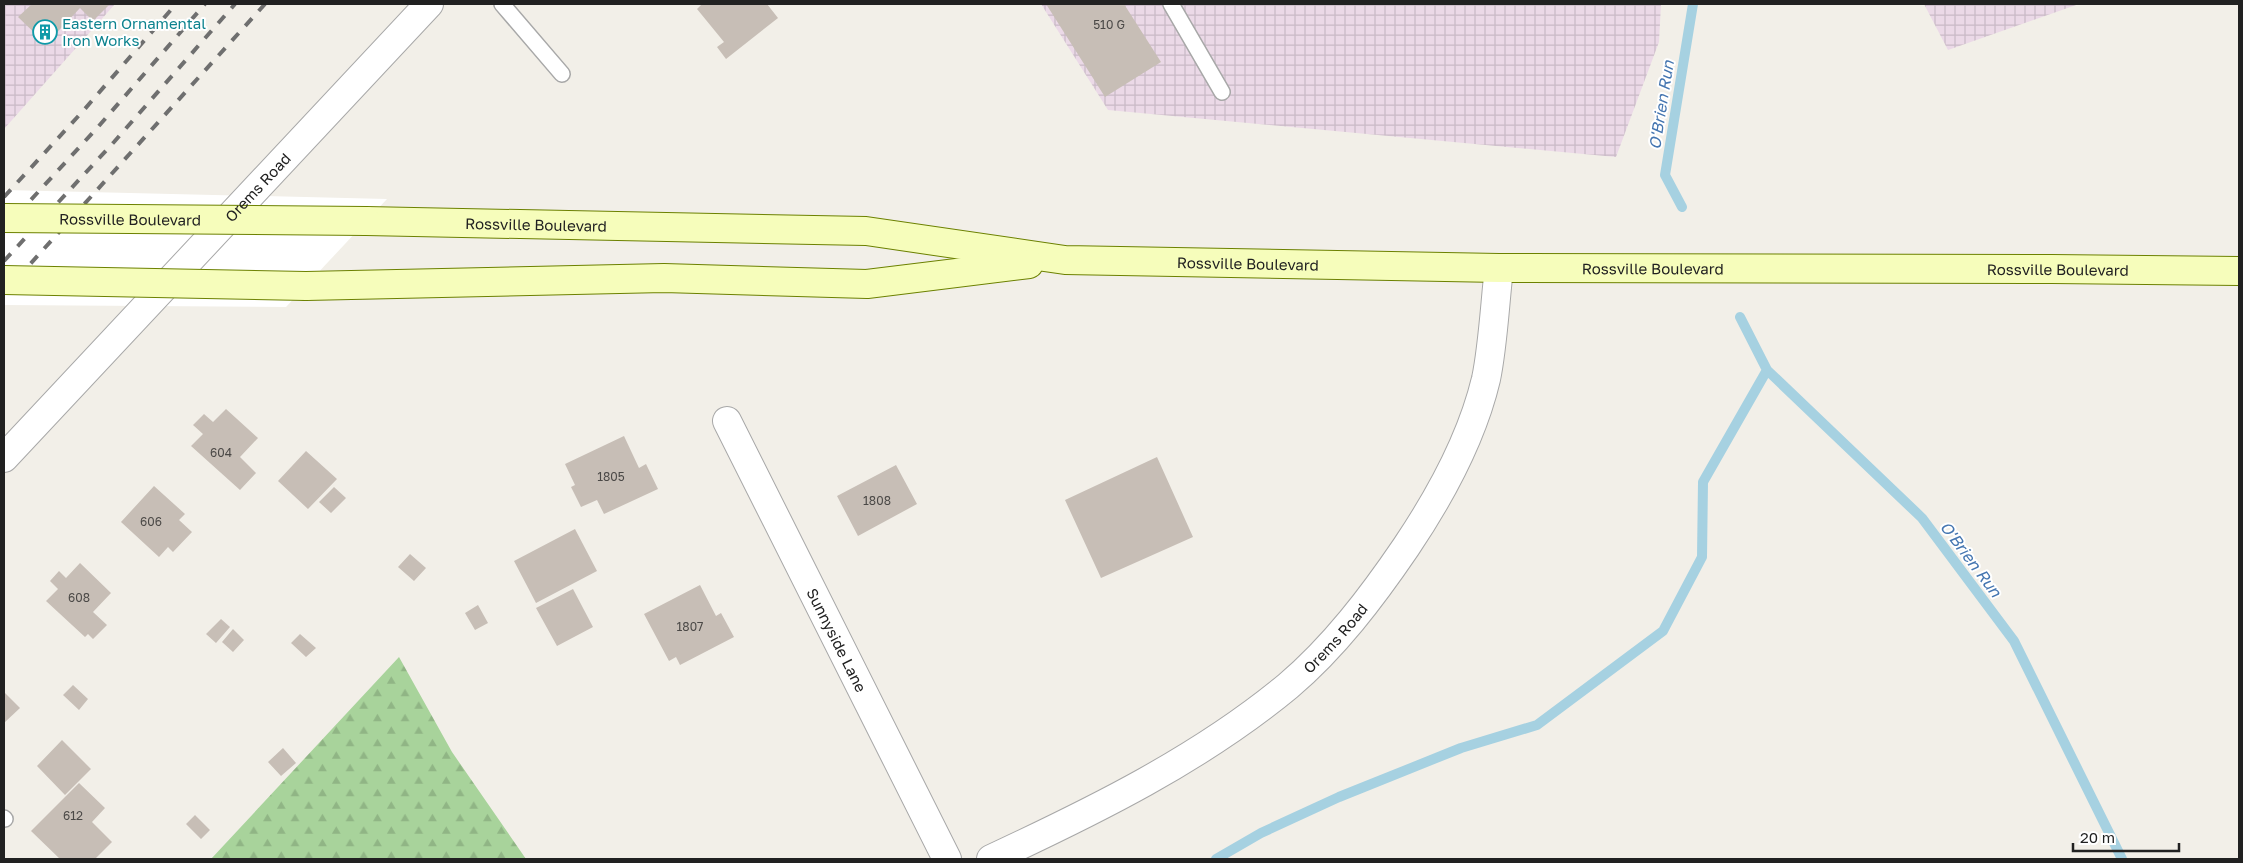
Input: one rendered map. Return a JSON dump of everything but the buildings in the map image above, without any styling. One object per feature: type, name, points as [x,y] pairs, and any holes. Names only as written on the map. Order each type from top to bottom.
[{"type":"main road","name":"Rossville Boulevard","points":[[4,218],[866,231],[1065,260],[1499,268],[2052,269],[2239,272]]},
{"type":"main road","name":"Rossville Boulevard","points":[[4,280],[306,286],[664,278],[867,284],[1065,260]]},
{"type":"street","name":"Orems Road","points":[[4,458],[429,4]]},
{"type":"street","name":"Orems Road","points":[[991,859],[1042,836],[1146,781],[1229,732],[1289,685],[1339,635],[1385,577],[1428,515],[1464,444],[1486,379],[1499,268]]},
{"type":"street","name":"Sunnyside Lane","points":[[727,421],[946,859]]},
{"type":"lane","points":[[502,4],[562,74]]},
{"type":"lane","points":[[1171,4],[1222,92]]},
{"type":"shaded area","points":[[4,4],[115,4],[4,129]]},
{"type":"shaded area","points":[[1041,4],[1661,4],[1659,42],[1616,157],[1108,110]]},
{"type":"shaded area","points":[[1924,4],[2079,4],[1948,50]]},
{"type":"green space","points":[[399,657],[452,752],[526,859],[211,859]]},
{"type":"pier","points":[[4,190],[387,199],[286,307],[4,305]]},
{"type":"waterway","name":"O'Brien Run","points":[[1682,207],[1665,175],[1693,4]]},
{"type":"waterway","name":"O'Brien Run","points":[[1740,317],[1767,370],[1922,518],[2014,641],[2122,859]]},
{"type":"waterway","points":[[1216,859],[1261,833],[1339,797],[1461,748],[1537,725],[1663,631],[1702,557],[1703,482],[1767,370]]},
{"type":"railway","points":[[4,197],[83,111],[176,4]]},
{"type":"railway","points":[[4,229],[98,127],[205,4]]},
{"type":"railway","points":[[4,261],[114,142],[235,4]]},
{"type":"railway","points":[[4,293],[265,4]]},
{"type":"place","name":"Eastern Ornamental Iron Works","points":[[45,32]]}]
